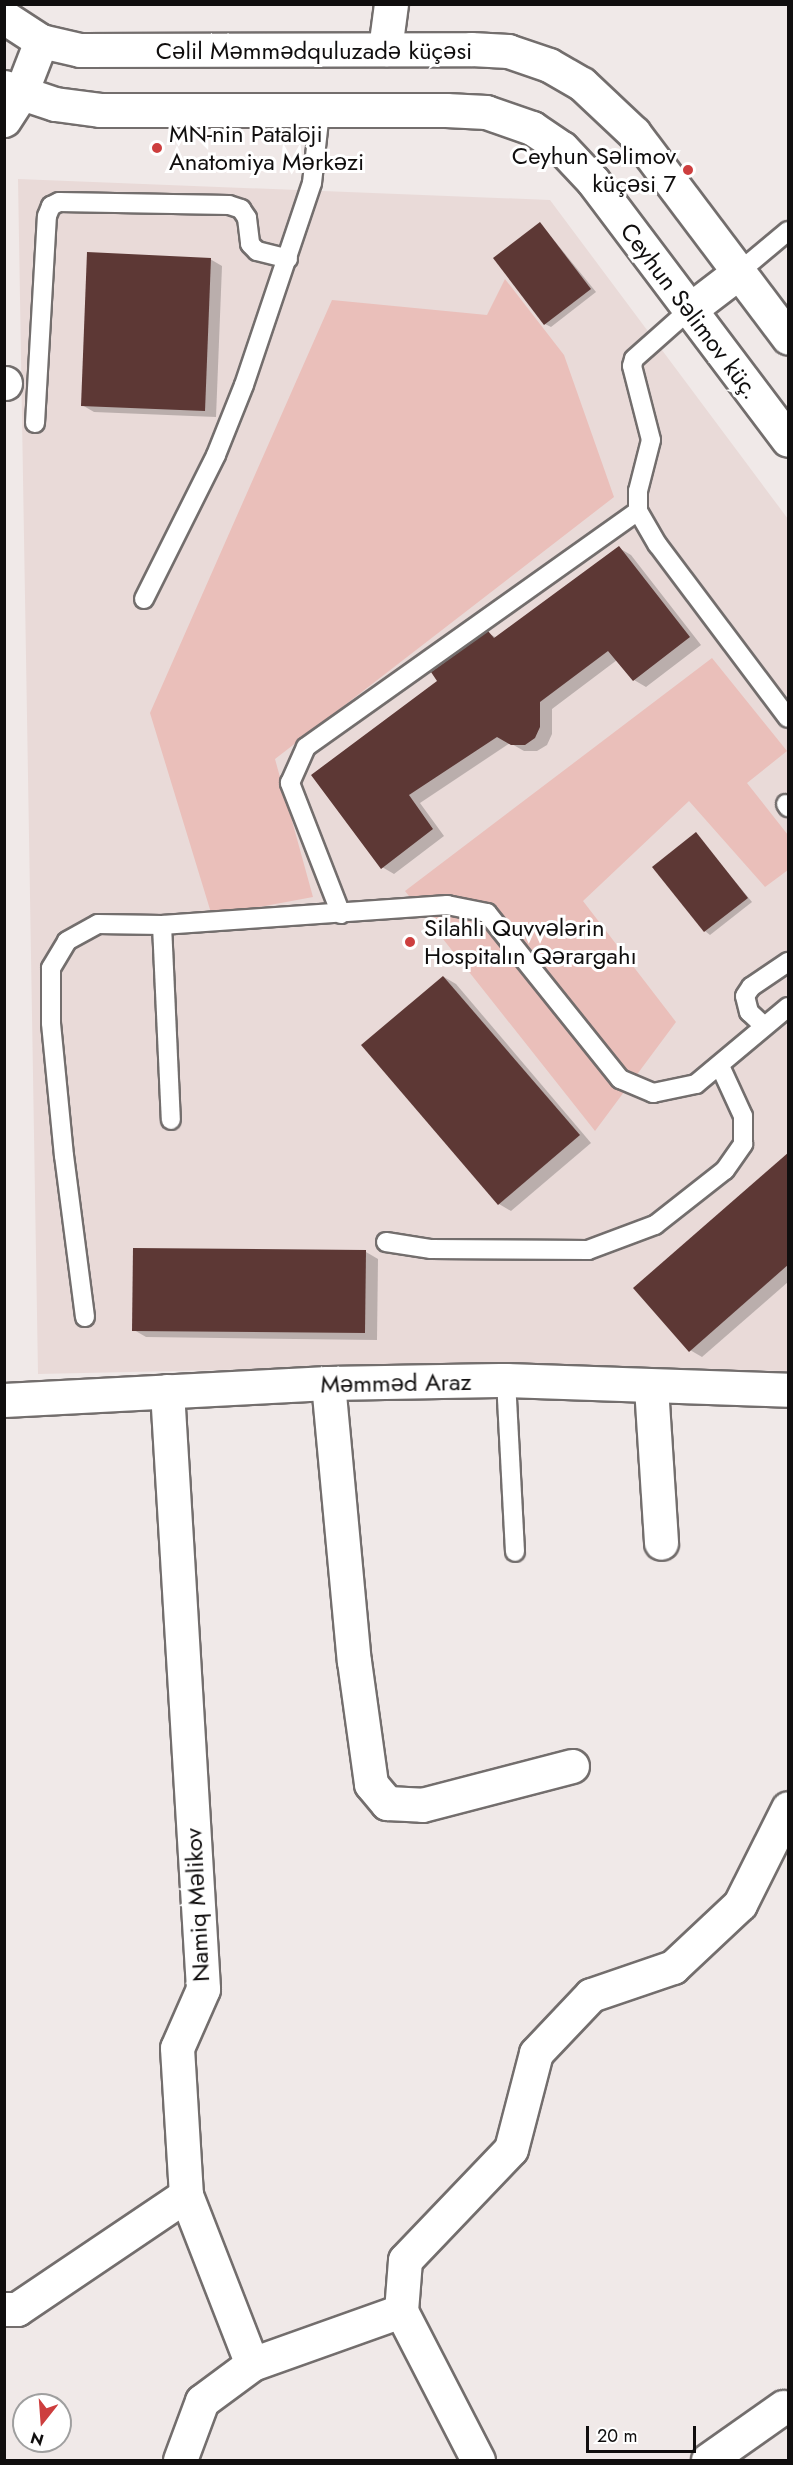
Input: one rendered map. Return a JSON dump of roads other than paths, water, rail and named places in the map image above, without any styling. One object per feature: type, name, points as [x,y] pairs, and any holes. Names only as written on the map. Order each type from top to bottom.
[{"type":"street","points":[[385,49],[391,4]]},
{"type":"street","name":"Cəlil Məmmədquluzadə küçəsi","points":[[4,17],[41,41],[80,50],[117,52],[385,49],[508,51],[549,65],[574,79],[614,112],[634,133],[739,272]]},
{"type":"street","points":[[41,41],[10,101],[100,110],[320,112]]},
{"type":"street","name":"Ceyhun Səlimov küç.","points":[[320,112],[446,110],[497,115],[532,128],[562,148],[593,181],[688,311],[789,440]]},
{"type":"street","points":[[688,311],[739,272],[789,337]]},
{"type":"street","name":"Məmməd Araz","points":[[4,1400],[328,1383],[506,1380],[651,1387],[789,1390]]},
{"type":"street","points":[[328,1383],[354,1661],[371,1784],[387,1803],[422,1805],[572,1766]]},
{"type":"street","points":[[651,1387],[661,1543]]},
{"type":"street","name":"Namiq Məlikov","points":[[167,1390],[203,1989],[177,2048],[186,2195],[252,2364]]},
{"type":"street","points":[[478,2460],[401,2311],[405,2260],[511,2149],[536,2053],[591,1995],[673,1967],[740,1904],[789,1808]]},
{"type":"street","points":[[4,2309],[17,2309],[186,2195]]},
{"type":"street","points":[[180,2460],[202,2401],[252,2364],[401,2311]]},
{"type":"street","points":[[708,2460],[783,2407]]},
{"type":"lane","points":[[144,599],[216,455],[288,259],[312,183],[320,112]]},
{"type":"lane","points":[[35,423],[47,216],[51,206],[58,202],[230,205],[247,218],[250,244],[257,251],[288,259]]},
{"type":"lane","points":[[739,272],[789,231]]},
{"type":"lane","points":[[688,311],[639,351],[632,366],[651,440],[638,491],[638,511],[658,545],[789,718]]},
{"type":"lane","points":[[341,914],[291,783],[306,747],[638,511]]},
{"type":"lane","points":[[85,1317],[64,1156],[51,1023],[51,968],[67,941],[98,924],[162,925],[447,905],[487,912],[620,1080],[653,1093],[696,1084],[720,1066],[763,1025],[789,1007]]},
{"type":"lane","points":[[162,925],[171,1120]]},
{"type":"lane","points":[[763,1025],[749,1012],[745,996],[751,987],[789,962]]},
{"type":"lane","points":[[386,1242],[431,1249],[588,1250],[655,1225],[725,1170],[743,1144],[743,1116],[720,1066]]},
{"type":"lane","points":[[506,1380],[515,1552]]},
{"type":"place","name":"MN-nin Pataloji Anatomiya Mərkəzi","points":[[157,148]]},
{"type":"place","name":"Ceyhun Səlimov küçəsi 7","points":[[688,170]]},
{"type":"place","name":"Silahlı Quvvələrin Hospitalın Qərargahı","points":[[410,942]]}]
